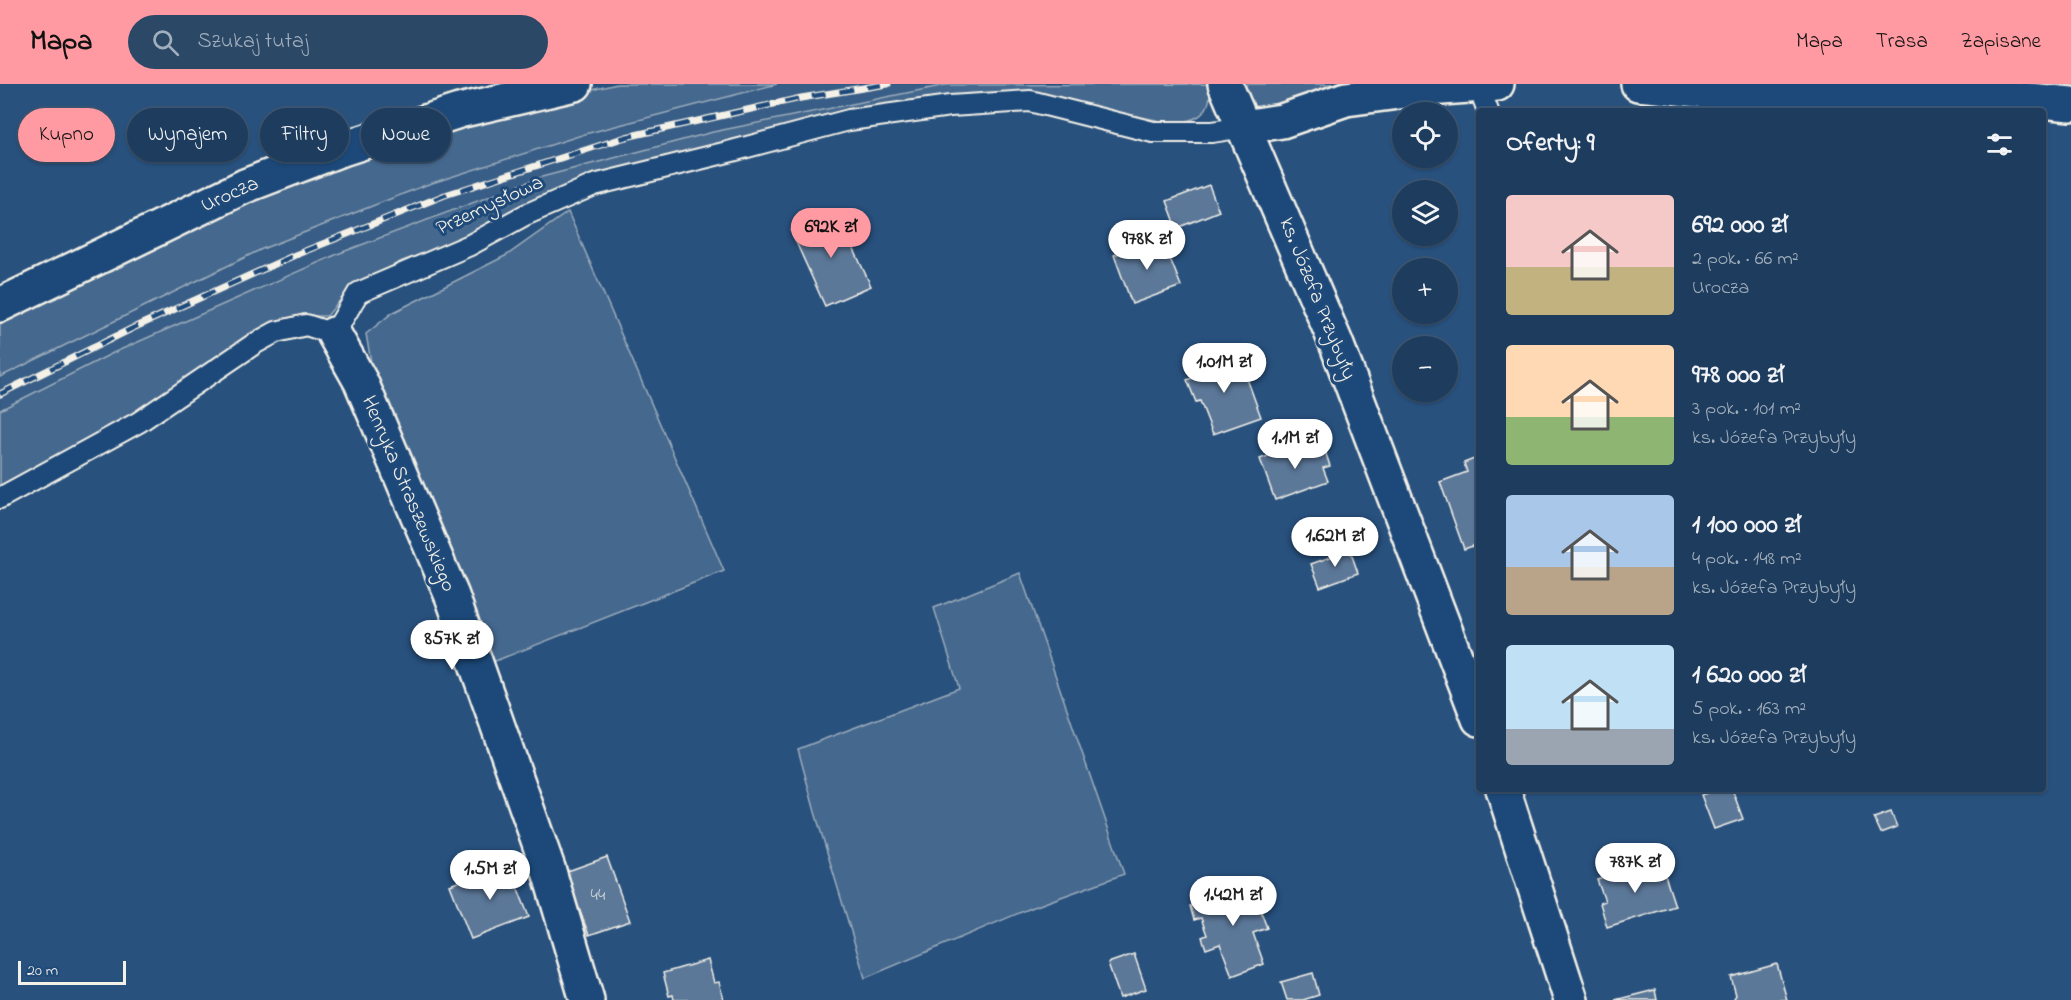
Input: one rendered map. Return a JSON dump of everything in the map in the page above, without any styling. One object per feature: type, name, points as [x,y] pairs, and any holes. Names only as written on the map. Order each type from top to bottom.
[{"type":"street","name":"Urocza","points":[[0,305],[245,186],[336,151],[459,111],[575,84]]},
{"type":"street","name":"ks. Józefa Przybyły","points":[[1225,84],[1336,343],[1476,711]]},
{"type":"street","points":[[1638,84],[1737,94],[1989,96],[2071,104]]},
{"type":"street","points":[[1244,127],[1282,121],[1346,99],[1414,90],[1488,93]]},
{"type":"street","name":"Henryka Straszewskiego","points":[[334,334],[361,382],[452,596],[548,868],[587,1000]]},
{"type":"street","points":[[1504,792],[1571,1000]]},
{"type":"lane","name":"Przemysłowa","points":[[334,334],[358,293],[470,244],[525,215],[594,185],[849,120],[950,106],[1030,101],[1153,132],[1212,132],[1244,127]]},
{"type":"lane","points":[[0,498],[139,422],[254,344],[276,332],[306,325],[334,334]]},
{"type":"shaded area","points":[[617,84],[777,84],[585,134],[426,185],[262,249],[0,377],[0,314],[229,205],[361,159],[361,162],[451,162],[451,128],[493,113]]},
{"type":"shaded area","points":[[774,84],[954,84],[713,132],[538,178],[340,253],[113,353],[0,410],[0,377],[262,249],[426,185],[585,134]]},
{"type":"shaded area","points":[[1210,84],[1210,96],[1204,112],[1198,117],[1182,121],[1161,121],[1052,98],[776,133],[402,261],[350,288],[327,316],[309,316],[0,487],[0,410],[113,353],[340,253],[538,178],[713,132],[946,85]]},
{"type":"shaded area","points":[[1237,84],[1368,84],[1268,110],[1249,107]]},
{"type":"shaded area","points":[[568,212],[724,571],[485,665],[373,373],[366,334],[392,313],[507,255]]},
{"type":"shaded area","points":[[1020,573],[1124,874],[1031,908],[865,978],[798,749],[959,688],[934,608]]},
{"type":"building","points":[[1209,185],[1219,211],[1177,228],[1167,201]]},
{"type":"building","points":[[836,211],[871,286],[825,306],[791,231]]},
{"type":"building","points":[[1162,238],[1181,286],[1132,304],[1114,255]]},
{"type":"building","points":[[1238,354],[1261,417],[1213,434],[1200,401],[1196,402],[1187,380],[1192,378],[1190,371]]},
{"type":"building","points":[[1312,440],[1317,454],[1325,451],[1330,466],[1323,468],[1328,481],[1275,500],[1260,459]]},
{"type":"building","points":[[1476,458],[1476,545],[1464,549],[1440,482],[1467,472],[1464,463]]},
{"type":"building","points":[[1350,550],[1358,573],[1320,587],[1311,564]]},
{"type":"building","points":[[1710,792],[1733,792],[1743,819],[1714,829],[1701,795]]},
{"type":"building","points":[[1891,812],[1897,827],[1881,833],[1874,818]]},
{"type":"building","points":[[607,857],[630,921],[589,935],[565,872]]},
{"type":"building","points":[[1660,860],[1675,906],[1607,927],[1600,903],[1605,901],[1597,880]]},
{"type":"building","points":[[508,863],[529,917],[471,939],[450,885]]},
{"type":"building","points":[[1251,884],[1267,928],[1253,933],[1264,964],[1232,976],[1220,944],[1206,949],[1202,937],[1207,935],[1201,918],[1194,920],[1190,906]]},
{"type":"building","points":[[1134,954],[1146,989],[1120,998],[1108,963]]},
{"type":"building","points":[[708,960],[714,983],[719,982],[724,1000],[674,1000],[673,995],[669,996],[663,973]]},
{"type":"building","points":[[1777,964],[1787,1000],[1733,1000],[1736,995],[1731,977]]},
{"type":"building","points":[[1313,973],[1319,995],[1303,1000],[1287,1000],[1281,982]]},
{"type":"building","points":[[1655,990],[1657,1000],[1615,1000]]},
{"type":"railway","points":[[0,394],[133,328],[295,255],[445,195],[626,137],[801,98],[888,84]]}]
